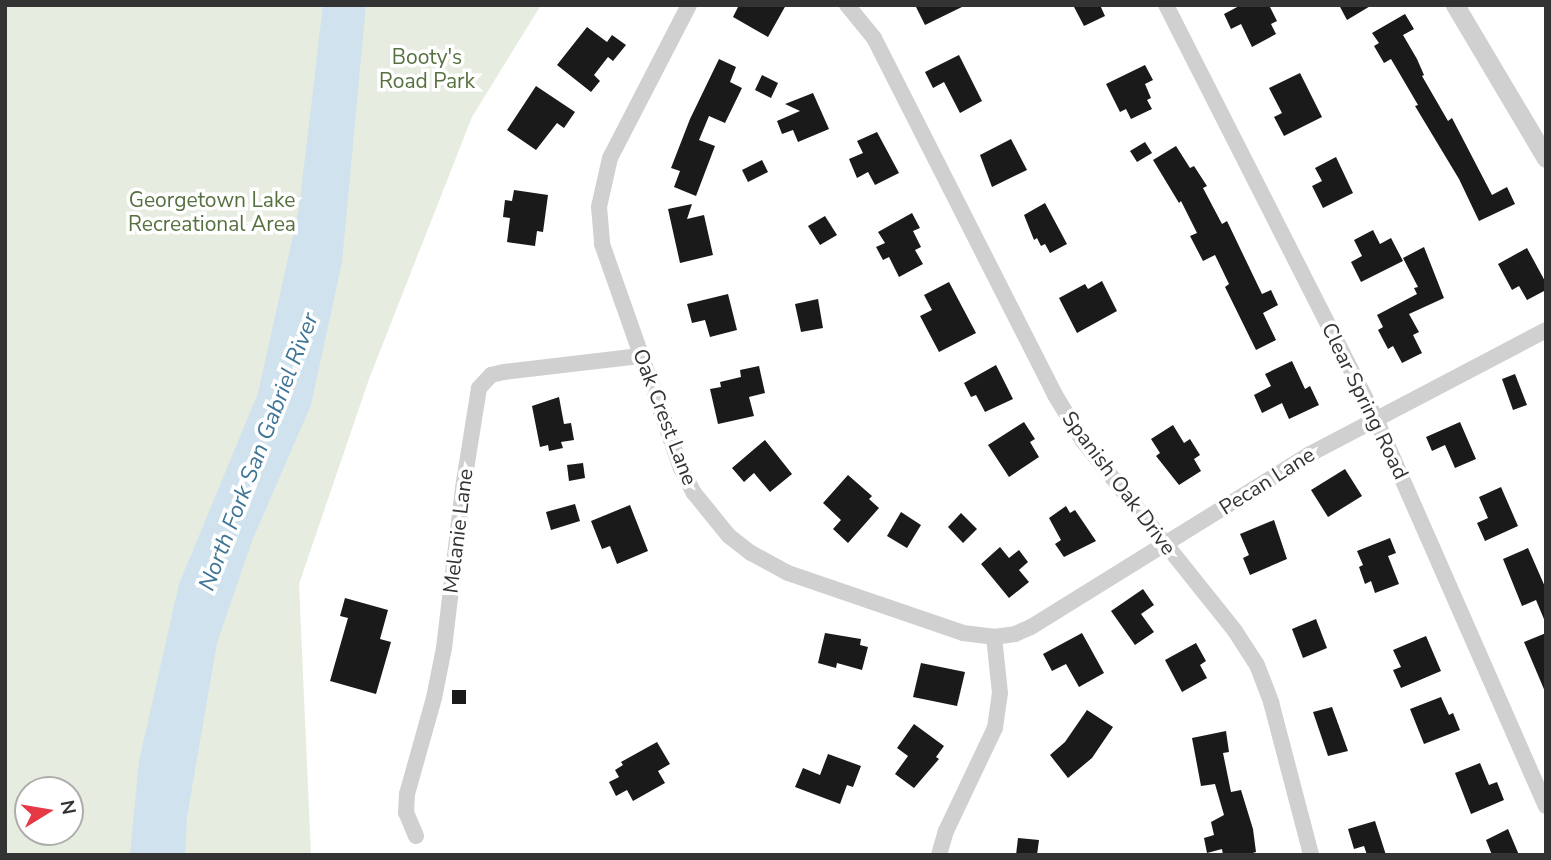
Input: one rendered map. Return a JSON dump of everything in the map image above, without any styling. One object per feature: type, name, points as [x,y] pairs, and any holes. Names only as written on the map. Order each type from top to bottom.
[{"type":"street","name":"Oak Crest Lane","points":[[689,5],[615,147],[601,195],[602,244],[681,468],[710,516],[737,542],[788,573],[963,633],[994,637]]},
{"type":"street","name":"Spanish Oak Drive","points":[[848,5],[874,38],[1055,395],[1083,441],[1164,545],[1236,631],[1257,664],[1270,702],[1311,855]]},
{"type":"street","name":"Clear Spring Road","points":[[1166,5],[1375,417],[1546,806]]},
{"type":"street","points":[[1455,5],[1546,158]]},
{"type":"street","name":"Pecan Lane","points":[[994,637],[1031,627],[1375,417],[1546,330]]},
{"type":"street","name":"Melanie Lane","points":[[416,836],[406,813],[407,794],[434,698],[444,648],[471,425],[479,388],[491,375],[504,372],[640,356]]},
{"type":"street","points":[[939,855],[946,831],[995,728],[1000,693],[994,637]]},
{"type":"green space","name":"Georgetown Lake Recreational Area","points":[[5,5],[541,5],[472,117],[369,379],[299,584],[311,855],[5,855]]},
{"type":"water","name":"North Fork San Gabriel River","points":[[323,5],[366,5],[342,262],[311,405],[252,541],[217,643],[187,817],[185,855],[130,855],[139,761],[179,584],[258,393],[299,209]]},
{"type":"building","points":[[739,5],[786,5],[768,37],[733,17]]},
{"type":"building","points":[[915,5],[966,5],[925,25]]},
{"type":"building","points":[[1073,5],[1100,5],[1105,16],[1084,26]]},
{"type":"building","points":[[1241,5],[1269,5],[1277,21],[1271,24],[1276,34],[1252,47],[1241,24],[1231,29],[1224,14]]},
{"type":"building","points":[[1339,5],[1372,5],[1347,20]]},
{"type":"building","points":[[1405,14],[1414,29],[1403,35],[1417,59],[1424,75],[1422,76],[1448,121],[1452,118],[1492,195],[1507,187],[1515,204],[1479,221],[1459,179],[1415,106],[1418,105],[1391,59],[1384,63],[1374,46],[1379,43],[1372,33]]},
{"type":"building","points":[[587,27],[607,42],[612,35],[626,45],[613,61],[608,57],[594,75],[600,81],[591,92],[557,65]]},
{"type":"building","points":[[959,55],[982,101],[960,113],[944,82],[933,88],[925,72]]},
{"type":"building","points":[[719,59],[736,67],[730,82],[742,88],[725,123],[709,116],[699,140],[715,146],[696,196],[674,187],[680,171],[671,168],[690,119]]},
{"type":"building","points":[[1145,65],[1153,80],[1145,84],[1151,98],[1147,100],[1152,109],[1131,119],[1126,109],[1120,112],[1106,84]]},
{"type":"building","points":[[1300,73],[1322,117],[1284,136],[1274,117],[1282,113],[1269,88]]},
{"type":"building","points":[[762,75],[778,83],[771,98],[755,90]]},
{"type":"building","points":[[536,86],[575,112],[564,128],[557,123],[536,150],[507,130]]},
{"type":"building","points":[[813,93],[829,129],[798,142],[793,130],[782,134],[777,121],[800,111],[785,104]]},
{"type":"building","points":[[877,132],[899,173],[875,185],[868,172],[857,178],[849,159],[863,153],[857,141]]},
{"type":"building","points":[[1011,139],[1027,170],[992,187],[980,155]]},
{"type":"building","points":[[1145,142],[1152,153],[1137,162],[1130,151]]},
{"type":"building","points":[[1176,146],[1190,168],[1194,166],[1207,186],[1203,188],[1222,224],[1227,221],[1262,294],[1271,290],[1278,305],[1263,313],[1276,340],[1256,350],[1225,287],[1229,284],[1215,255],[1203,261],[1190,236],[1197,233],[1181,201],[1179,203],[1153,160]]},
{"type":"building","points":[[1336,157],[1353,193],[1323,208],[1312,186],[1322,181],[1315,168]]},
{"type":"building","points":[[762,160],[768,172],[748,182],[742,170]]},
{"type":"building","points":[[514,190],[548,195],[543,232],[537,231],[535,246],[507,242],[510,218],[503,217],[505,200],[512,201]]},
{"type":"building","points":[[1045,203],[1067,244],[1050,253],[1045,244],[1041,246],[1037,238],[1034,240],[1024,215]]},
{"type":"building","points":[[692,204],[687,219],[704,215],[713,255],[680,263],[668,209]]},
{"type":"building","points":[[912,213],[920,228],[913,231],[921,247],[915,250],[923,264],[899,277],[889,257],[883,260],[876,247],[885,243],[878,232]]},
{"type":"building","points":[[825,216],[837,235],[820,245],[808,226]]},
{"type":"building","points":[[1373,230],[1380,244],[1391,238],[1403,261],[1361,282],[1351,262],[1362,256],[1354,240]]},
{"type":"building","points":[[1424,247],[1444,298],[1409,314],[1419,332],[1413,335],[1422,353],[1402,363],[1393,346],[1388,349],[1378,330],[1383,327],[1377,315],[1417,294],[1414,288],[1418,287],[1403,258]]},
{"type":"building","points":[[1527,248],[1546,283],[1546,290],[1527,300],[1519,286],[1512,290],[1498,264]]},
{"type":"building","points":[[1102,281],[1117,311],[1077,333],[1059,298],[1085,284],[1088,289]]},
{"type":"building","points":[[949,282],[976,333],[939,352],[920,316],[932,310],[924,295]]},
{"type":"building","points":[[728,294],[737,330],[710,337],[705,320],[692,323],[687,304]]},
{"type":"building","points":[[818,299],[823,328],[801,332],[795,304]]},
{"type":"building","points":[[1292,361],[1305,389],[1310,386],[1319,405],[1289,419],[1282,403],[1262,413],[1254,395],[1271,386],[1265,374]]},
{"type":"building","points":[[996,365],[1013,399],[985,412],[976,395],[971,397],[964,383]]},
{"type":"building","points":[[759,366],[765,393],[749,397],[754,416],[718,424],[710,389],[721,387],[720,382],[741,377],[740,370]]},
{"type":"building","points":[[1515,374],[1527,405],[1513,410],[1502,379]]},
{"type":"building","points":[[559,397],[564,424],[571,423],[574,440],[561,442],[563,448],[549,451],[548,445],[540,447],[532,406]]},
{"type":"building","points":[[1024,422],[1035,439],[1030,442],[1039,457],[1009,477],[988,445]]},
{"type":"building","points":[[1460,422],[1476,459],[1455,468],[1445,445],[1432,451],[1426,437]]},
{"type":"building","points":[[1173,425],[1184,443],[1190,439],[1200,455],[1194,459],[1201,471],[1179,485],[1156,456],[1160,453],[1151,439]]},
{"type":"building","points":[[765,440],[792,474],[770,492],[754,473],[744,482],[732,468]]},
{"type":"building","points":[[583,463],[585,478],[569,481],[567,465]]},
{"type":"building","points":[[1345,469],[1362,496],[1328,517],[1311,490]]},
{"type":"building","points":[[848,475],[872,496],[869,499],[879,508],[848,543],[833,529],[841,520],[823,503]]},
{"type":"building","points":[[1501,487],[1518,526],[1485,541],[1477,523],[1488,518],[1479,497]]},
{"type":"building","points":[[575,504],[580,521],[551,530],[546,512]]},
{"type":"building","points":[[630,505],[648,551],[617,564],[610,546],[602,549],[591,521]]},
{"type":"building","points":[[1066,506],[1070,513],[1075,510],[1096,541],[1064,557],[1055,544],[1061,540],[1049,518]]},
{"type":"building","points":[[901,512],[921,525],[907,548],[887,536]]},
{"type":"building","points":[[961,513],[977,529],[963,543],[948,527]]},
{"type":"building","points":[[1274,520],[1287,559],[1250,575],[1243,558],[1249,555],[1240,534]]},
{"type":"building","points":[[1390,538],[1396,553],[1388,556],[1399,584],[1375,593],[1371,581],[1365,584],[1359,567],[1363,565],[1357,551]]},
{"type":"building","points":[[1000,547],[1009,558],[1019,550],[1028,562],[1019,570],[1029,582],[1009,598],[981,564]]},
{"type":"building","points":[[1528,548],[1546,589],[1546,624],[1536,600],[1522,606],[1503,559]]},
{"type":"building","points":[[1143,589],[1154,605],[1141,614],[1154,632],[1135,645],[1111,611]]},
{"type":"building","points":[[345,598],[388,610],[380,639],[391,642],[376,694],[330,681],[348,618],[340,616]]},
{"type":"building","points":[[1316,619],[1327,648],[1303,658],[1292,629]]},
{"type":"building","points":[[825,633],[861,639],[860,645],[868,647],[862,670],[837,663],[836,668],[818,663]]},
{"type":"building","points":[[1082,633],[1104,673],[1079,687],[1066,664],[1052,671],[1043,654]]},
{"type":"building","points":[[1546,633],[1546,694],[1524,642]]},
{"type":"building","points":[[1426,636],[1441,671],[1401,688],[1393,670],[1401,667],[1393,650]]},
{"type":"building","points":[[1196,643],[1206,661],[1200,665],[1207,678],[1182,692],[1165,660]]},
{"type":"building","points":[[921,663],[965,672],[957,706],[913,697]]},
{"type":"building","points":[[452,690],[466,690],[466,704],[452,704]]},
{"type":"building","points":[[1441,697],[1449,715],[1453,713],[1460,730],[1424,744],[1410,709]]},
{"type":"building","points":[[1332,707],[1348,751],[1328,756],[1313,712]]},
{"type":"building","points":[[1087,710],[1113,727],[1092,758],[1068,778],[1050,755],[1065,742]]},
{"type":"building","points":[[914,724],[944,746],[936,757],[939,759],[914,788],[895,774],[908,756],[897,748]]},
{"type":"building","points":[[1226,731],[1229,752],[1223,753],[1231,792],[1241,790],[1253,829],[1256,852],[1246,855],[1223,855],[1222,849],[1207,853],[1204,838],[1214,835],[1211,822],[1224,815],[1215,784],[1201,786],[1192,738]]},
{"type":"building","points":[[657,742],[670,764],[658,771],[665,783],[633,801],[627,790],[616,796],[609,782],[619,777],[615,770],[623,765],[621,762]]},
{"type":"building","points":[[828,754],[861,766],[853,787],[847,785],[840,804],[795,787],[803,768],[820,775]]},
{"type":"building","points":[[1480,763],[1489,785],[1497,782],[1504,800],[1471,814],[1455,773]]},
{"type":"building","points":[[1375,821],[1386,855],[1367,855],[1364,846],[1354,849],[1348,829]]},
{"type":"building","points":[[1508,829],[1519,855],[1492,855],[1486,840]]},
{"type":"building","points":[[1018,838],[1039,840],[1037,855],[1016,855]]},
{"type":"park label","name":"Booty's Road Park","points":[[427,69]]}]
